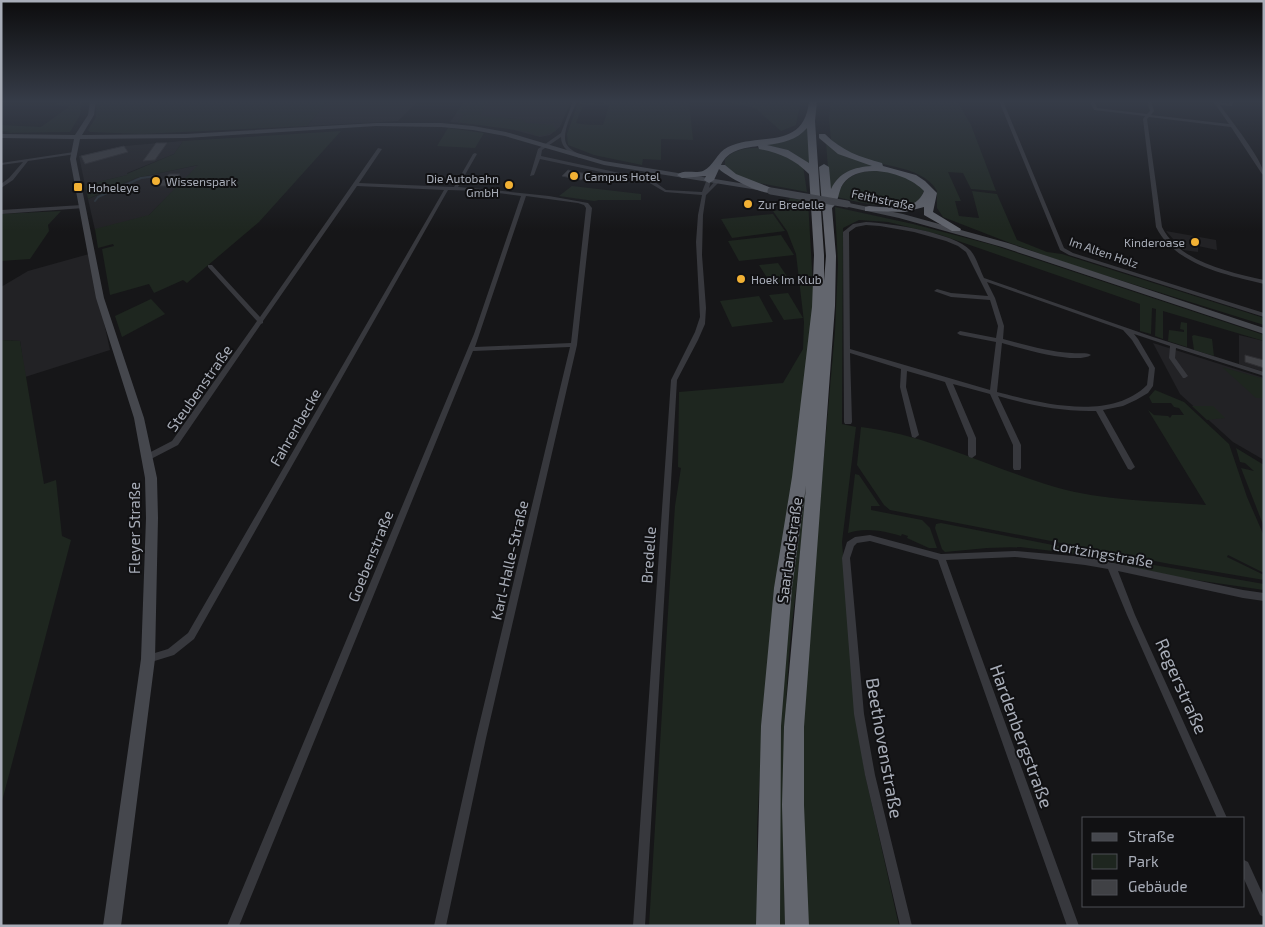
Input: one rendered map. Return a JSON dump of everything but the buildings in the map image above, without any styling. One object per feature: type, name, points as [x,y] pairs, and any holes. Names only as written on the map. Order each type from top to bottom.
[{"type":"highway","points":[[713,181],[723,154],[734,149],[755,144]]},
{"type":"highway","name":"Saarlandstraße","points":[[768,926],[771,726],[783,588],[800,477],[818,307],[819,255],[814,174],[815,144]]},
{"type":"highway","name":"Saarlandstraße","points":[[797,926],[793,805],[794,727],[829,306],[831,256],[822,144]]},
{"type":"highway","name":"Saarlandstraße","points":[[831,144],[837,151],[849,156],[903,171],[919,178],[932,191],[928,213]]},
{"type":"highway","points":[[682,175],[704,174],[719,167],[725,157],[736,150],[756,147],[769,147],[793,155],[814,174]]},
{"type":"highway","points":[[719,167],[733,176],[772,191]]},
{"type":"highway","points":[[828,212],[834,191],[842,178],[856,171],[866,169],[896,171],[921,182],[929,191],[922,204],[916,207],[869,208]]},
{"type":"highway","points":[[916,207],[914,213],[916,219],[928,213],[956,229]]},
{"type":"main road","name":"Fleyer Straße","points":[[76,144],[73,159],[106,317],[139,418],[151,478],[152,518],[148,659],[112,926]]},
{"type":"main road","name":"Feithstraße","points":[[544,145],[583,158],[869,208],[956,229],[1264,331]]},
{"type":"main road","name":"Feithstraße","points":[[1207,312],[1264,327]]},
{"type":"street","points":[[564,144],[583,158]]},
{"type":"street","name":"Im Alten Holz","points":[[1019,144],[1062,249],[1071,254],[1264,315]]},
{"type":"street","points":[[1148,144],[1159,227],[1163,235],[1176,248],[1198,262],[1227,273],[1264,282]]},
{"type":"street","points":[[1245,144],[1264,174]]},
{"type":"street","points":[[532,175],[540,150],[544,145]]},
{"type":"street","name":"Steubenstraße","points":[[148,457],[175,443],[380,149]]},
{"type":"street","points":[[1,164],[74,153]]},
{"type":"street","name":"Fahrenbecke","points":[[148,659],[171,652],[191,636],[451,189],[474,154]]},
{"type":"street","points":[[539,157],[650,181],[665,191],[705,194],[713,181]]},
{"type":"street","points":[[1,187],[11,179],[26,161]]},
{"type":"street","points":[[354,184],[524,194]]},
{"type":"street","name":"Karl-Halle-Straße","points":[[440,926],[481,738],[574,345],[589,208],[582,203],[524,194]]},
{"type":"street","name":"Goebenstraße","points":[[234,926],[471,348],[524,194]]},
{"type":"street","name":"Bredelle","points":[[639,926],[674,380],[697,335],[703,318],[698,257],[705,194]]},
{"type":"street","points":[[1,212],[82,207]]},
{"type":"street","points":[[848,422],[846,232],[851,227],[857,225],[884,225],[955,241],[963,245],[968,251],[992,298],[1001,326],[993,393],[1017,446],[1017,468]]},
{"type":"street","points":[[210,266],[261,322]]},
{"type":"street","points":[[983,279],[1173,346],[1264,374]]},
{"type":"street","points":[[937,291],[951,295],[992,298]]},
{"type":"street","points":[[847,350],[904,368],[1021,400],[1060,406],[1098,408],[1138,398],[1150,386],[1152,368],[1135,339],[1125,329]]},
{"type":"street","points":[[960,332],[1000,339],[1070,357],[1088,355]]},
{"type":"street","points":[[471,348],[574,345]]},
{"type":"street","points":[[1173,346],[1175,364],[1185,376]]},
{"type":"street","points":[[904,368],[903,388],[915,435]]},
{"type":"street","points":[[948,380],[972,438],[972,455]]},
{"type":"street","points":[[1098,408],[1131,467]]},
{"type":"street","name":"Lortzingstraße","points":[[850,544],[856,540],[876,539],[941,557],[1015,554],[1085,561],[1112,568],[1264,597]]},
{"type":"street","name":"Beethovenstraße","points":[[850,544],[846,558],[859,714],[870,775],[906,926]]},
{"type":"street","name":"Hardenbergstraße","points":[[941,557],[1073,926]]},
{"type":"street","name":"Regerstraße","points":[[1112,568],[1131,616],[1222,817]]},
{"type":"street","points":[[1245,868],[1264,912]]},
{"type":"shaded area","points":[[181,144],[174,154],[127,173],[128,175],[85,185],[79,156],[124,146]]},
{"type":"shaded area","points":[[199,165],[145,219],[95,230],[88,199],[136,178]]},
{"type":"shaded area","name":"Kinderoase","points":[[1166,231],[1216,240],[1217,250],[1198,246],[1198,252],[1183,250]]},
{"type":"shaded area","points":[[89,254],[110,350],[25,377],[20,341],[1,340],[1,287],[28,271]]},
{"type":"shaded area","points":[[1239,335],[1264,341],[1264,372],[1239,364]]},
{"type":"shaded area","points":[[1153,343],[1264,378],[1264,460],[1233,442],[1180,394]]},
{"type":"green space","points":[[181,144],[329,144],[259,222],[187,283],[183,280],[154,293],[149,284],[110,295],[102,249],[114,246],[113,244],[98,248],[95,229],[149,215],[198,165],[136,178],[88,199],[85,185],[127,175],[174,154]]},
{"type":"green space","points":[[438,144],[477,144],[475,148],[437,146]]},
{"type":"green space","points":[[661,144],[661,160],[643,159],[642,165],[594,155],[568,145]]},
{"type":"green space","points":[[809,144],[810,167],[788,151],[762,145]]},
{"type":"green space","points":[[826,144],[844,156],[881,167],[858,170],[844,175],[838,179],[830,192]]},
{"type":"green space","points":[[836,144],[978,144],[996,191],[971,189],[963,173],[948,172],[961,201],[955,201],[959,216],[979,218],[972,191],[997,194],[1017,240],[1047,252],[1062,254],[1264,318],[1264,325],[1075,266],[943,217],[937,208],[937,191],[930,182],[920,175],[908,170],[856,158],[844,152]]},
{"type":"green space","points":[[745,149],[775,150],[803,166],[807,192],[754,182],[741,178],[725,167],[725,159],[732,153]]},
{"type":"green space","points":[[873,170],[894,172],[925,188],[919,203],[888,206],[868,204],[837,197],[842,185],[850,178]]},
{"type":"green space","points":[[572,186],[641,194],[641,200],[594,201],[559,196]]},
{"type":"green space","points":[[790,198],[808,201],[813,308],[806,386],[764,698],[757,827],[757,926],[649,926],[675,506],[681,468],[678,467],[679,392],[783,383],[803,349],[804,322],[796,254],[787,231],[773,211],[783,210]]},
{"type":"green space","points":[[835,207],[913,224],[993,245],[1264,335],[1264,341],[1163,311],[1163,339],[1155,336],[1156,309],[1152,308],[1151,334],[1140,331],[1140,304],[941,235],[888,222],[859,220],[843,228],[842,424],[856,427],[842,542],[856,716],[865,774],[899,926],[803,926],[800,728],[835,331],[838,264]]},
{"type":"green space","points":[[61,211],[48,225],[49,231],[30,259],[1,261],[1,214]]},
{"type":"green space","points":[[773,214],[785,231],[732,238],[721,219]]},
{"type":"green space","points":[[781,235],[794,255],[739,261],[728,241]]},
{"type":"green space","points":[[778,263],[792,284],[772,286],[759,265]]},
{"type":"green space","points":[[788,293],[803,318],[784,320],[769,295]]},
{"type":"green space","points":[[759,296],[773,322],[732,327],[720,301]]},
{"type":"green space","points":[[151,299],[165,314],[122,337],[115,316]]},
{"type":"green space","points":[[1181,322],[1187,323],[1187,347],[1168,341],[1169,330],[1184,332],[1184,330],[1180,329]]},
{"type":"green space","points":[[1192,336],[1212,339],[1214,356],[1194,350]]},
{"type":"green space","points":[[1,340],[20,341],[44,484],[56,480],[62,536],[71,540],[1,805]]},
{"type":"green space","points":[[1222,367],[1264,379],[1264,398],[1256,398]]},
{"type":"green space","points":[[1155,390],[1184,402],[1229,444],[1247,497],[1264,536],[1264,573],[1228,555],[1227,557],[1264,575],[1264,580],[1170,564],[890,510],[884,505],[857,465],[861,427],[886,431],[935,444],[1031,479],[1074,492],[1130,500],[1206,505],[1148,410],[1154,415],[1168,416],[1170,418],[1172,415],[1184,415],[1179,408],[1174,407],[1171,403],[1152,403],[1149,397]]},
{"type":"green space","points":[[1192,406],[1213,406],[1225,418],[1207,420]]},
{"type":"green space","points":[[1236,448],[1264,465],[1264,527],[1241,468],[1254,471],[1245,463],[1240,462]]},
{"type":"green space","points":[[806,468],[804,515],[791,632],[785,724],[785,926],[776,926],[775,805],[786,627]]},
{"type":"green space","points":[[855,474],[859,475],[880,506],[871,506],[871,510],[922,520],[930,528],[937,548],[929,548],[902,534],[901,536],[882,531],[868,530],[848,533]]},
{"type":"green space","points":[[941,523],[1114,557],[1118,558],[1120,564],[1077,554],[1020,547],[945,552],[942,549],[935,528],[936,524]]},
{"type":"green space","points":[[1125,560],[1264,584],[1264,590],[1182,578],[1126,566]]},
{"type":"waterway","points":[[95,201],[98,197],[141,178],[157,176]]},
{"type":"place","name":"Campus Hotel","points":[[574,176]]},
{"type":"place","name":"Wissenspark","points":[[156,181]]},
{"type":"place","name":"Die Autobahn GmbH","points":[[509,185]]},
{"type":"place","name":"Hoheleye","points":[[78,187]]},
{"type":"place","name":"Zur Bredelle","points":[[748,204]]},
{"type":"place","name":"Kinderoase","points":[[1195,242]]},
{"type":"place","name":"Hoek Im Klub","points":[[741,279]]}]
